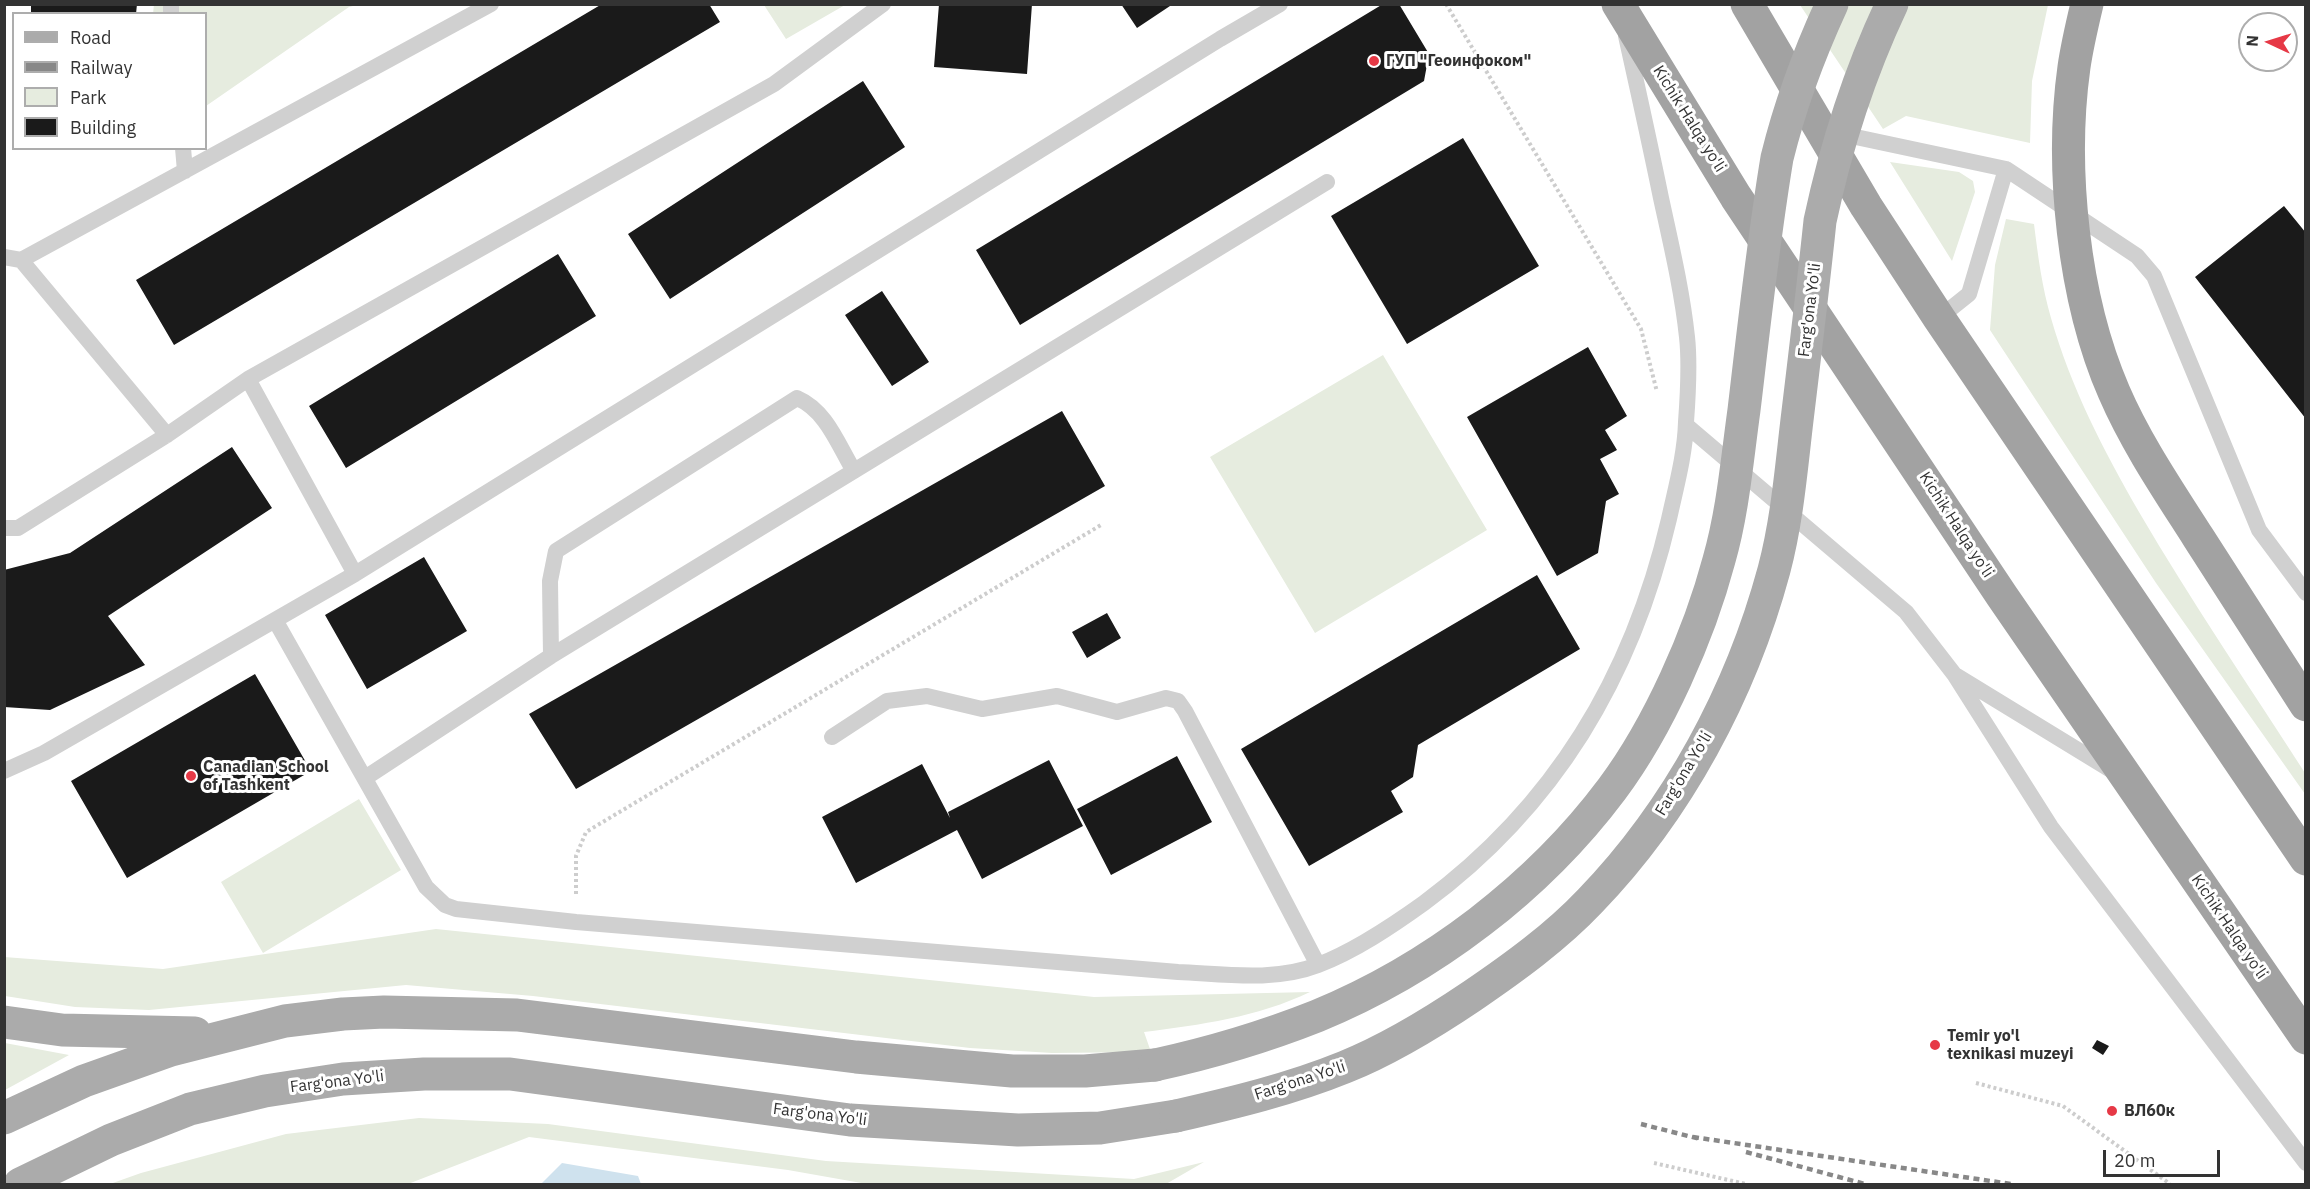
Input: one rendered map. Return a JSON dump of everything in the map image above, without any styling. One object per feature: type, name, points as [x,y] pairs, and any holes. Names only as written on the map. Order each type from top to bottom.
[{"type":"highway","points":[[1747,4],[1866,206],[1939,318],[2306,859]]},
{"type":"highway","points":[[2087,4],[2074,66],[2069,168],[2075,240],[2090,321],[2103,362],[2126,418],[2174,500],[2306,705]]},
{"type":"highway","name":"Kichik Halqa yo'li","points":[[1619,6],[1743,206],[2002,596],[2306,1038]]},
{"type":"main road","points":[[4,1118],[84,1080],[126,1064],[285,1021],[334,1015],[427,1011],[517,1015],[856,1057],[1012,1071],[1084,1071],[1155,1065],[1215,1052],[1318,1015],[1416,966],[1462,934],[1544,866],[1580,828],[1606,796],[1640,746],[1686,654],[1719,560],[1735,480],[1777,158],[1798,83],[1832,4]]},
{"type":"main road","name":"Farg'ona Yo'li","points":[[20,1185],[141,1127],[190,1109],[228,1099],[344,1079],[424,1074],[510,1074],[850,1120],[1018,1130],[1100,1128],[1176,1116],[1292,1087],[1346,1067],[1396,1044],[1450,1011],[1500,976],[1589,903],[1627,859],[1666,806],[1715,723],[1754,632],[1774,571],[1786,520],[1820,221],[1846,119],[1892,4]]},
{"type":"main road","points":[[4,1022],[62,1030],[233,1034]]},
{"type":"lane","points":[[167,435],[13,259],[185,171],[491,4]]},
{"type":"lane","points":[[4,528],[18,528],[167,435],[248,379],[774,84],[883,4]]},
{"type":"lane","points":[[4,771],[44,753],[355,574],[1280,4]]},
{"type":"lane","points":[[275,620],[426,887],[445,905],[468,912],[576,922],[1221,974],[1288,973],[1318,965],[1379,933],[1451,883],[1491,846],[1538,797],[1581,736],[1617,672],[1647,602],[1676,487],[1686,426],[1687,339],[1674,253],[1619,6]]},
{"type":"lane","points":[[1821,130],[2007,169],[2137,256],[2154,276],[2259,530],[2306,593]]},
{"type":"lane","points":[[183,150],[185,171]]},
{"type":"lane","points":[[1939,318],[1969,294],[2007,169]]},
{"type":"lane","points":[[364,778],[551,656],[1327,182]]},
{"type":"lane","points":[[248,379],[355,574]]},
{"type":"lane","points":[[551,656],[550,581],[556,551],[797,398],[810,404],[820,413],[854,471]]},
{"type":"lane","points":[[1686,426],[1906,612],[1953,674],[2051,827],[2306,1163]]},
{"type":"lane","points":[[1953,674],[2130,782]]},
{"type":"lane","points":[[832,737],[887,701],[927,696],[982,709],[1057,696],[1117,712],[1166,698],[1178,701],[1318,965]]},
{"type":"path","points":[[1446,4],[1641,329],[1659,397]]},
{"type":"path","points":[[576,922],[576,856],[586,831],[1101,525]]},
{"type":"path","points":[[1976,1083],[2063,1106],[2170,1185]]},
{"type":"path","points":[[1654,1163],[1746,1185]]},
{"type":"green space","points":[[154,4],[357,5],[349,7],[207,105],[207,12],[153,12]]},
{"type":"green space","points":[[764,5],[845,5],[786,39]]},
{"type":"green space","points":[[1800,5],[2048,5],[2032,81],[2030,143],[1906,116],[1883,129]]},
{"type":"green space","points":[[1890,162],[1959,172],[1973,181],[1975,192],[1952,261]]},
{"type":"green space","points":[[2006,219],[2034,224],[2051,318],[2068,369],[2089,418],[2159,545],[2305,773],[2305,794],[2156,583],[1990,330],[1995,265]]},
{"type":"green space","points":[[1383,355],[1487,530],[1315,633],[1210,457]]},
{"type":"green space","points":[[359,799],[401,870],[263,953],[221,882]]},
{"type":"green space","points":[[436,929],[1094,997],[1310,992],[1249,1014],[1144,1032],[1151,1052],[1052,1053],[970,1048],[533,996],[406,985],[149,1010],[75,1007],[5,996],[4,957],[163,969]]},
{"type":"green space","points":[[5,1043],[69,1055],[5,1090]]},
{"type":"green space","points":[[419,1118],[548,1124],[826,1161],[1134,1179],[1204,1162],[1166,1184],[867,1184],[788,1170],[529,1137],[408,1184],[110,1184],[141,1173],[286,1134]]},
{"type":"water","points":[[562,1163],[638,1176],[641,1184],[541,1184]]},
{"type":"building","points":[[31,4],[137,4],[136,12],[31,12]]},
{"type":"building","points":[[602,4],[709,4],[720,22],[174,345],[136,280]]},
{"type":"building","points":[[939,4],[1032,4],[1027,74],[934,67]]},
{"type":"building","points":[[1121,4],[1173,4],[1137,28]]},
{"type":"building","points":[[1383,4],[1399,4],[1429,54],[1424,81],[1020,325],[976,250]]},
{"type":"building","points":[[863,81],[905,147],[670,299],[628,234]]},
{"type":"building","points":[[1463,138],[1539,266],[1407,344],[1331,216]]},
{"type":"building","points":[[2284,206],[2306,233],[2306,419],[2195,277]]},
{"type":"building","points":[[558,254],[596,316],[346,468],[309,406]]},
{"type":"building","points":[[882,291],[929,362],[892,386],[845,315]]},
{"type":"building","points":[[1588,347],[1627,416],[1605,430],[1617,450],[1600,459],[1619,494],[1606,501],[1598,553],[1557,576],[1467,417]]},
{"type":"building","points":[[1062,411],[1105,486],[576,789],[529,714]]},
{"type":"building","points":[[232,447],[272,508],[108,616],[145,665],[50,710],[4,707],[4,570],[70,553]]},
{"type":"building","points":[[424,557],[467,631],[367,689],[325,615]]},
{"type":"building","points":[[1537,575],[1580,649],[1418,745],[1413,777],[1391,791],[1403,812],[1309,866],[1241,749]]},
{"type":"building","points":[[1107,613],[1121,638],[1087,658],[1072,632]]},
{"type":"building","name":"Canadian School of Tashkent","points":[[255,674],[311,771],[127,878],[71,781]]},
{"type":"building","points":[[1177,756],[1212,822],[1111,875],[1077,809]]},
{"type":"building","points":[[1049,760],[1083,826],[982,879],[957,830],[856,883],[822,817],[922,764],[950,818],[948,812]]},
{"type":"building","points":[[2097,1040],[2109,1046],[2103,1055],[2092,1048]]},
{"type":"railway","points":[[1641,1124],[1700,1139]]},
{"type":"railway","points":[[1693,1137],[2011,1184]]},
{"type":"railway","points":[[1746,1152],[1865,1184]]},
{"type":"place","name":"ГУП \"Геоинфоком\"","points":[[1374,61]]},
{"type":"place","name":"Canadian School of Tashkent","points":[[191,776]]},
{"type":"place","name":"Temir yo'l texnikasi muzeyi","points":[[1935,1045]]},
{"type":"place","name":"ВЛ60к","points":[[2112,1111]]}]
